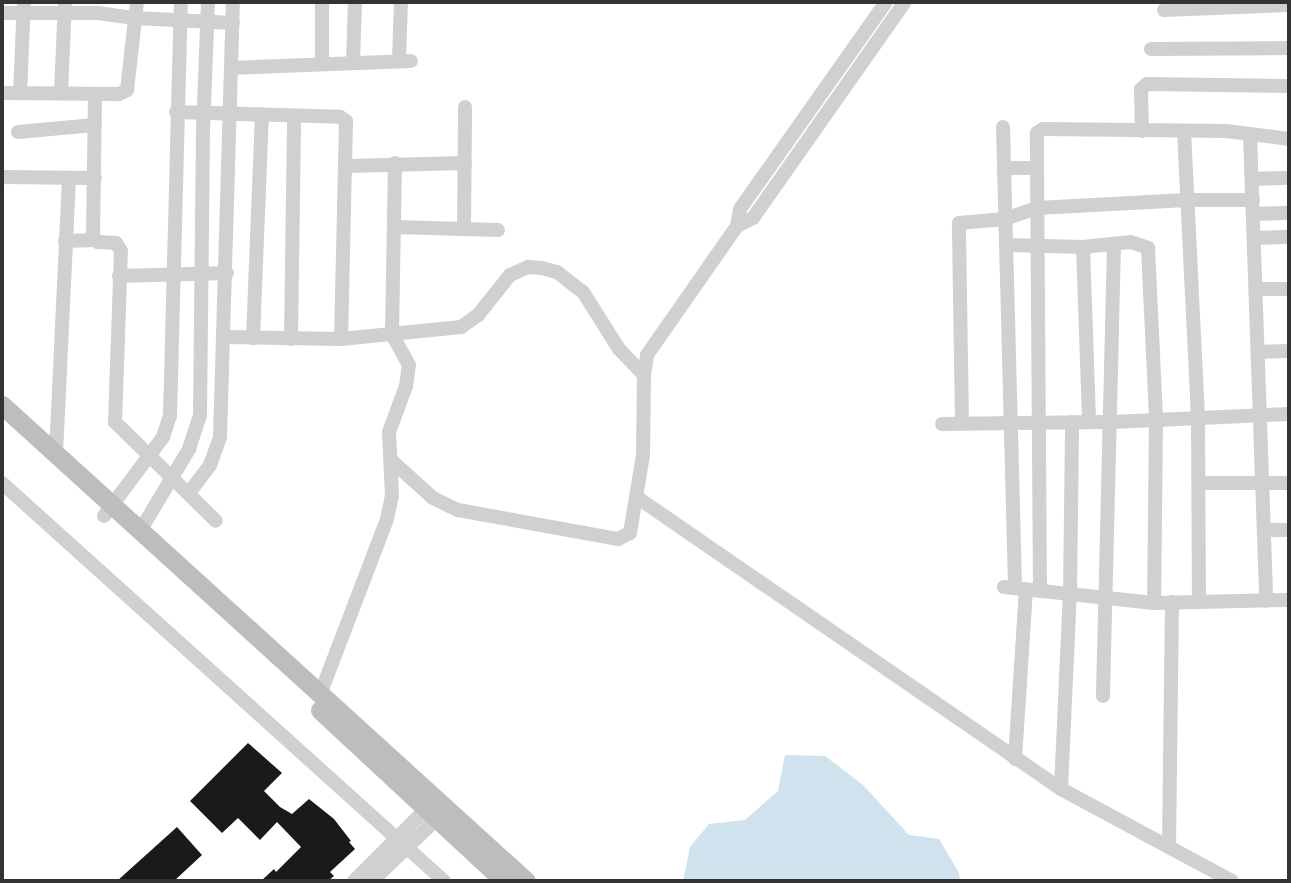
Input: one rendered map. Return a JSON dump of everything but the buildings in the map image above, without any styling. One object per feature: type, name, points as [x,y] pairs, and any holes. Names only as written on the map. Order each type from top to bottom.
[{"type":"main road","points":[[2,405],[56,454],[108,512],[140,531],[321,692],[503,881]]},
{"type":"main road","points":[[2,423],[108,512],[291,682],[436,810],[526,881]]},
{"type":"street","points":[[2,93],[119,94],[127,90],[136,2]]},
{"type":"street","points":[[108,512],[163,437],[170,416],[181,2]]},
{"type":"street","points":[[140,531],[189,449],[201,415],[201,273],[208,2]]},
{"type":"street","points":[[189,493],[210,465],[219,445],[225,337],[233,2]]},
{"type":"street","points":[[322,2],[322,62]]},
{"type":"street","points":[[353,62],[355,2]]},
{"type":"street","points":[[231,68],[322,62],[405,61],[401,2]]},
{"type":"street","points":[[392,461],[433,499],[445,505],[618,539],[630,533],[638,498],[644,438],[644,375],[652,345],[737,226],[740,209],[886,2]]},
{"type":"street","points":[[737,226],[753,218],[905,2]]},
{"type":"street","points":[[1164,9],[1289,5]]},
{"type":"street","points":[[2,13],[23,7],[100,7],[135,18],[233,23]]},
{"type":"street","points":[[20,93],[23,7]]},
{"type":"street","points":[[61,93],[64,8]]},
{"type":"street","points":[[1151,49],[1289,48]]},
{"type":"street","points":[[1142,131],[1142,89],[1147,83],[1289,86]]},
{"type":"street","points":[[94,240],[95,94]]},
{"type":"street","points":[[464,229],[465,107]]},
{"type":"street","points":[[176,113],[340,117],[346,121],[341,339]]},
{"type":"street","points":[[253,338],[262,114]]},
{"type":"street","points":[[291,339],[294,116]]},
{"type":"street","points":[[18,132],[95,125]]},
{"type":"street","points":[[1003,127],[1010,421],[1021,589]]},
{"type":"street","points":[[1014,758],[1021,589],[1039,421],[1036,139],[1043,130],[1226,131],[1289,139]]},
{"type":"street","points":[[1184,131],[1198,417],[1199,602]]},
{"type":"street","points":[[1250,135],[1262,415],[1266,601]]},
{"type":"street","points":[[321,692],[387,519],[394,480],[389,432],[406,386],[409,365],[392,334],[395,163]]},
{"type":"street","points":[[346,166],[465,163]]},
{"type":"street","points":[[1004,168],[1036,168]]},
{"type":"street","points":[[2,177],[95,178]]},
{"type":"street","points":[[56,454],[69,178]]},
{"type":"street","points":[[1253,179],[1289,178]]},
{"type":"street","points":[[962,423],[959,223],[1005,219],[1037,208],[1187,200],[1289,213]]},
{"type":"street","points":[[395,227],[498,230]]},
{"type":"street","points":[[1255,238],[1289,237]]},
{"type":"street","points":[[65,241],[94,240],[116,243],[119,246],[113,415],[121,429],[216,521]]},
{"type":"street","points":[[1006,245],[1083,247],[1131,242],[1149,248],[1156,419],[1154,603]]},
{"type":"street","points":[[1083,247],[1089,422]]},
{"type":"street","points":[[1103,696],[1112,422],[1114,249]]},
{"type":"street","points":[[225,337],[341,339],[461,327],[478,314],[510,275],[528,267],[542,268],[557,272],[583,292],[620,349],[644,375]]},
{"type":"street","points":[[119,276],[227,273]]},
{"type":"street","points":[[1256,289],[1289,289]]},
{"type":"street","points":[[1258,352],[1289,351]]},
{"type":"street","points":[[942,424],[1010,421],[1112,422],[1289,414]]},
{"type":"street","points":[[1061,789],[1070,594],[1072,422]]},
{"type":"street","points":[[2,483],[444,881]]},
{"type":"street","points":[[1199,483],[1289,483]]},
{"type":"street","points":[[638,498],[1061,789],[1233,881]]},
{"type":"street","points":[[1264,530],[1289,530]]},
{"type":"street","points":[[1021,589],[1154,603],[1289,600]]},
{"type":"street","points":[[1169,847],[1172,602]]},
{"type":"street","points":[[354,881],[402,843],[436,810]]},
{"type":"street","points":[[372,881],[402,843]]},
{"type":"water","points":[[785,755],[825,756],[863,785],[909,835],[939,839],[959,873],[960,881],[683,881],[690,847],[709,824],[745,820],[778,791]]}]
